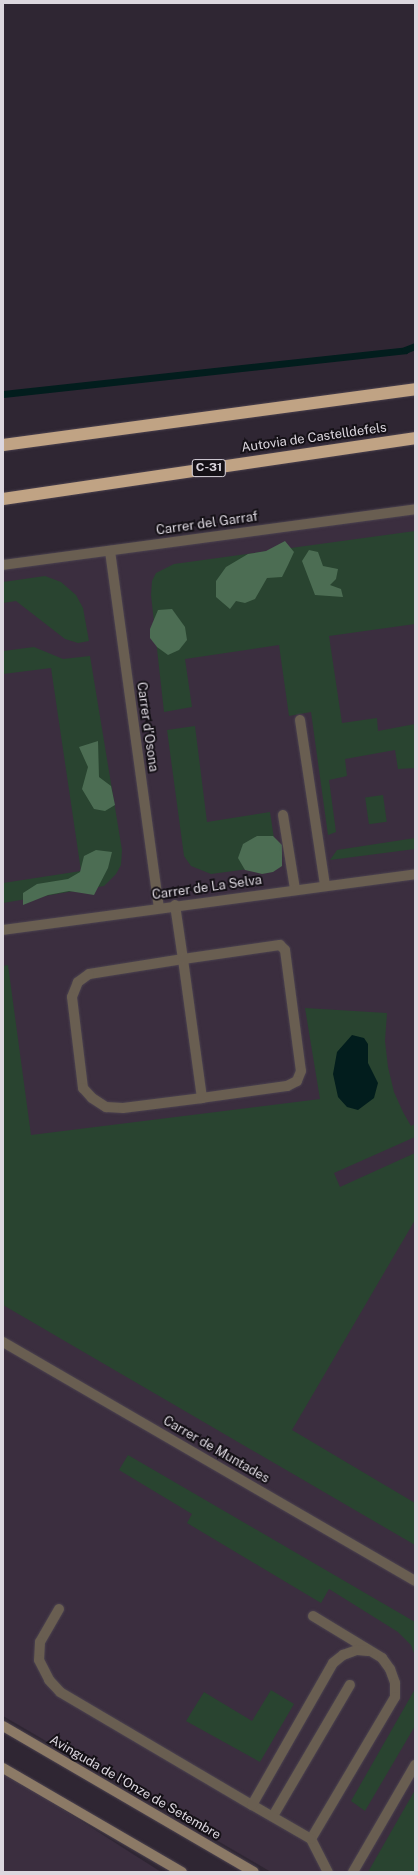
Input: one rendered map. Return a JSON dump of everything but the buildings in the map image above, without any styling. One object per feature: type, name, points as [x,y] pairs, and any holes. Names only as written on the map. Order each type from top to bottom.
[{"type":"highway","points":[[3,445],[415,389]]},
{"type":"highway","points":[[3,439],[65,437]]},
{"type":"highway","name":"Autovia de Castelldefels","points":[[3,499],[415,438]]},
{"type":"main road","name":"Avinguda de l'Onze de Setembre","points":[[3,1726],[254,1872]]},
{"type":"main road","points":[[3,1768],[182,1872]]},
{"type":"street","name":"Carrer del Garraf","points":[[3,566],[415,509]]},
{"type":"street","name":"Carrer d'Osona","points":[[110,551],[159,907]]},
{"type":"street","points":[[300,720],[325,886]]},
{"type":"street","points":[[283,815],[295,889]]},
{"type":"street","name":"Carrer de La Selva","points":[[3,930],[159,907],[415,874]]},
{"type":"street","points":[[175,905],[202,1098]]},
{"type":"street","points":[[280,944],[285,950],[301,1072],[297,1081],[287,1086],[123,1108],[106,1107],[92,1098],[83,1088],[72,997],[78,982],[89,974],[183,959],[280,944]]},
{"type":"street","name":"Carrer de Muntades","points":[[3,1342],[415,1581]]},
{"type":"street","points":[[59,1609],[40,1642],[39,1660],[49,1680],[60,1692],[311,1839],[328,1872]]},
{"type":"street","points":[[311,1839],[395,1696],[395,1683],[390,1669],[382,1658],[313,1616]]},
{"type":"street","points":[[252,1804],[333,1663],[343,1655],[357,1650],[370,1651]]},
{"type":"street","points":[[272,1816],[350,1685]]},
{"type":"street","points":[[353,1872],[415,1765]]},
{"type":"shaded area","points":[[415,509],[415,1872],[271,1872],[3,1716],[3,565]]},
{"type":"shaded area","points":[[352,1035],[364,1038],[368,1044],[368,1063],[378,1083],[374,1098],[358,1110],[347,1107],[338,1097],[333,1074],[337,1052]]},
{"type":"shaded area","points":[[3,1771],[161,1872],[3,1872]]},
{"type":"green space","points":[[415,531],[415,624],[329,636],[342,723],[377,718],[378,731],[415,724],[415,768],[398,769],[395,750],[345,759],[347,776],[329,780],[336,832],[328,835],[311,712],[289,716],[279,645],[185,659],[192,707],[164,712],[151,595],[152,581],[156,573],[174,564]]},
{"type":"green space","points":[[285,541],[294,552],[282,577],[267,578],[255,599],[245,603],[236,601],[230,609],[216,597],[216,581],[226,567],[248,554],[266,551]]},
{"type":"green space","points":[[309,550],[318,552],[323,566],[338,569],[336,579],[330,585],[341,589],[343,597],[315,595],[302,561]]},
{"type":"green space","points":[[45,576],[61,582],[76,595],[83,608],[89,641],[78,643],[65,639],[16,601],[3,603],[3,582]]},
{"type":"green space","points":[[172,609],[185,627],[187,640],[179,650],[168,655],[157,647],[150,638],[150,629],[158,610]]},
{"type":"green space","points":[[34,647],[63,659],[90,656],[122,850],[121,865],[116,874],[104,886],[3,903],[3,883],[81,871],[51,668],[3,674],[3,651]]},
{"type":"green space","points":[[195,726],[207,822],[270,812],[278,865],[211,874],[191,866],[184,856],[167,730]]},
{"type":"green space","points":[[98,741],[99,777],[111,786],[115,805],[105,811],[94,809],[82,789],[88,767],[79,747]]},
{"type":"green space","points":[[383,795],[387,822],[369,824],[365,798]]},
{"type":"green space","points":[[257,836],[273,836],[282,845],[282,866],[273,872],[262,874],[245,870],[238,858],[243,844]]},
{"type":"green space","points":[[415,838],[415,849],[330,860],[337,850]]},
{"type":"green space","points":[[96,850],[112,852],[108,868],[94,895],[69,891],[48,895],[23,905],[23,893],[37,884],[68,879],[80,872],[84,856]]},
{"type":"green space","points":[[8,965],[31,1135],[320,1099],[305,1008],[387,1013],[385,1041],[388,1067],[394,1092],[403,1112],[411,1126],[415,1124],[415,1137],[334,1173],[340,1187],[415,1153],[415,1220],[292,1430],[415,1503],[415,1545],[3,1305],[3,966]]},
{"type":"green space","points":[[128,1455],[415,1622],[415,1656],[411,1645],[398,1632],[329,1589],[321,1603],[187,1523],[192,1514],[119,1470]]},
{"type":"green space","points":[[415,1689],[415,1726],[365,1811],[351,1801]]},
{"type":"green space","points":[[271,1690],[294,1704],[260,1762],[186,1721],[204,1692],[252,1721]]},
{"type":"green space","points":[[415,1790],[415,1872],[368,1872]]},
{"type":"waterway","points":[[3,394],[405,350],[415,346]]}]
